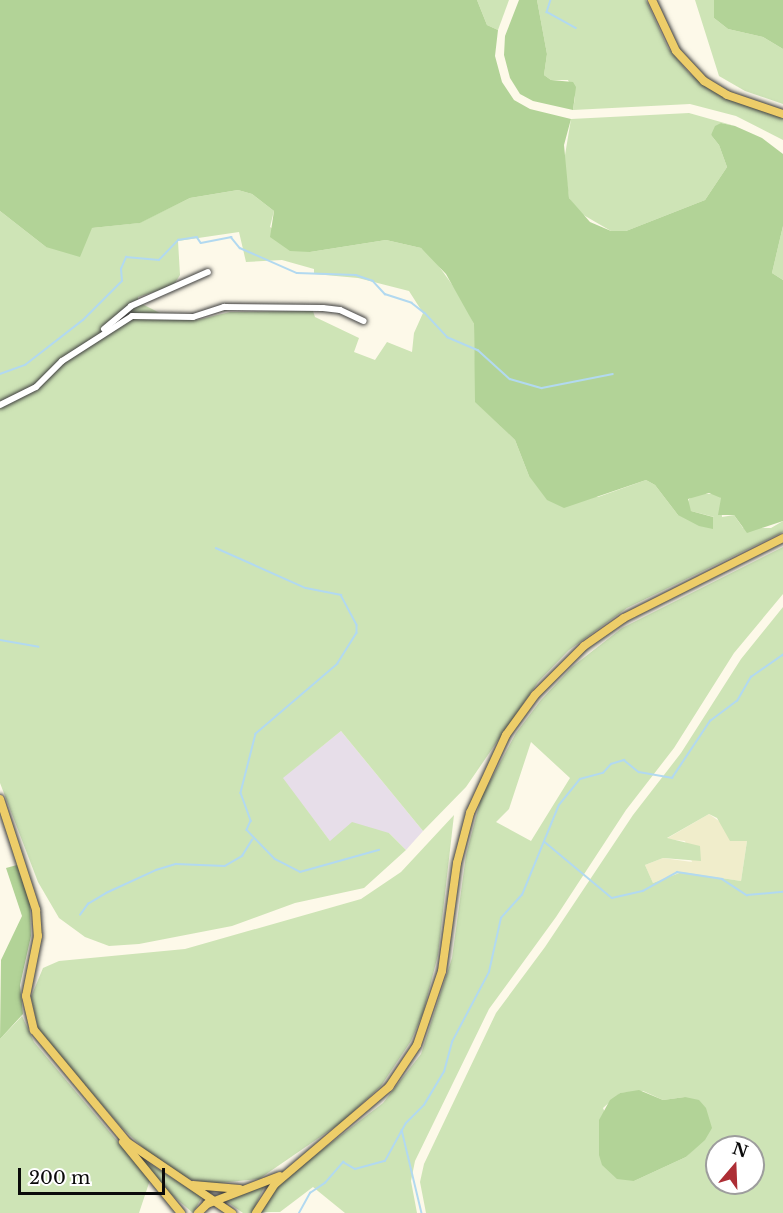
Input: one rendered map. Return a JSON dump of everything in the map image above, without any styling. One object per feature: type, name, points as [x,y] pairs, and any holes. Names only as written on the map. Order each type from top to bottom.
[{"type":"main road","points":[[652,0],[676,51],[704,81],[727,95],[783,114]]},
{"type":"main road","points":[[257,1212],[266,1194],[291,1170],[382,1095],[417,1045],[442,971],[457,862],[470,813],[502,742],[529,703],[576,653],[624,618],[783,538]]},
{"type":"main road","points":[[0,799],[36,910],[38,936],[26,987],[30,1022],[49,1051],[134,1147],[178,1179],[232,1213]]},
{"type":"main road","points":[[108,1119],[181,1213]]},
{"type":"main road","points":[[198,1213],[214,1201],[252,1188],[291,1170]]},
{"type":"main road","points":[[178,1179],[208,1189],[252,1188]]},
{"type":"street","points":[[96,339],[131,306],[208,272]]},
{"type":"street","points":[[0,405],[36,387],[62,361],[132,316],[193,317],[224,307],[332,309],[364,321]]},
{"type":"shaded area","points":[[341,731],[423,831],[406,850],[389,833],[330,841],[282,778]]},
{"type":"shaded area","points":[[709,814],[747,841],[741,881],[682,872],[653,883],[645,865],[663,858],[692,862],[685,841],[666,839]]},
{"type":"green space","points":[[0,0],[477,0],[487,25],[498,30],[495,56],[502,82],[514,100],[530,109],[571,119],[564,145],[569,198],[590,222],[611,231],[626,231],[705,200],[727,167],[719,145],[711,135],[715,126],[721,123],[735,126],[762,138],[783,154],[783,226],[772,273],[783,280],[783,521],[747,533],[734,515],[718,515],[721,498],[709,493],[688,499],[691,511],[713,517],[713,529],[699,526],[678,515],[655,485],[646,480],[564,508],[547,500],[529,476],[515,440],[475,402],[474,324],[446,274],[421,248],[386,240],[310,252],[290,251],[270,237],[274,211],[252,194],[238,190],[190,198],[140,223],[92,228],[80,257],[46,247],[0,211]]},
{"type":"green space","points":[[477,0],[509,0],[498,30],[487,25]]},
{"type":"green space","points":[[519,0],[537,0],[547,54],[544,75],[551,80],[573,82],[576,87],[573,110],[533,101],[520,94],[510,78],[504,55],[505,36]]},
{"type":"green space","points":[[537,0],[646,0],[668,48],[689,73],[706,86],[783,117],[783,140],[736,116],[690,104],[573,110],[575,97],[568,80],[551,80],[544,75],[547,54]]},
{"type":"green space","points":[[695,0],[714,0],[714,18],[728,29],[763,37],[783,49],[783,104],[745,91],[719,76]]},
{"type":"green space","points":[[714,0],[783,0],[783,49],[763,37],[728,29],[714,18]]},
{"type":"green space","points":[[689,113],[735,126],[721,123],[711,135],[719,145],[727,167],[705,200],[626,231],[611,231],[580,213],[569,198],[564,161],[571,119]]},
{"type":"green space","points":[[238,190],[252,194],[274,211],[270,227],[310,252],[386,240],[421,248],[433,258],[461,297],[474,324],[476,402],[515,440],[529,476],[598,497],[646,480],[655,485],[678,515],[714,517],[691,511],[687,505],[689,499],[697,494],[717,494],[721,498],[722,517],[734,515],[743,528],[771,528],[783,521],[783,532],[627,608],[569,650],[538,682],[466,787],[423,831],[341,731],[283,778],[330,841],[352,822],[389,833],[406,850],[364,888],[295,903],[232,926],[139,944],[109,946],[85,937],[59,918],[38,882],[0,783],[0,211],[46,247],[92,228],[139,223],[190,198]],"holes":[[[239,232],[246,262],[282,260],[314,269],[314,274],[358,278],[409,291],[423,313],[414,333],[412,352],[387,342],[375,360],[354,352],[359,338],[315,317],[313,311],[230,312],[197,320],[162,314],[138,302],[138,297],[173,286],[180,275],[178,241]]]},
{"type":"green space","points":[[783,226],[783,280],[772,273]]},
{"type":"green space","points":[[783,547],[783,594],[734,653],[674,748],[626,810],[556,917],[489,1009],[415,1161],[411,1181],[417,1213],[345,1213],[313,1187],[280,1212],[262,1212],[264,1201],[275,1186],[383,1103],[421,1054],[452,958],[466,855],[481,798],[516,733],[541,700],[572,667],[622,628]],"holes":[[[531,742],[570,778],[531,841],[496,822],[509,809]]]},
{"type":"green space","points":[[783,607],[783,1213],[426,1213],[420,1182],[424,1164],[496,1013],[545,947],[633,815],[681,753],[741,659]],"holes":[[[709,814],[717,818],[730,841],[747,841],[741,881],[682,872],[653,883],[645,865],[663,858],[701,861],[700,846],[667,838]],[[643,1091],[663,1100],[685,1097],[694,1149],[686,1157],[634,1181],[603,1108],[620,1093]]]},
{"type":"green space","points":[[454,815],[438,955],[423,1013],[411,1041],[381,1086],[342,1122],[259,1179],[209,1184],[189,1179],[150,1154],[122,1128],[39,1032],[31,997],[43,968],[59,961],[185,949],[361,899],[401,872]]},
{"type":"green space","points":[[17,865],[30,904],[31,936],[20,985],[23,1014],[0,1039],[1,960],[22,916],[6,868]]},
{"type":"green space","points":[[22,1016],[34,1042],[150,1180],[139,1213],[0,1213],[0,1039]]},
{"type":"green space","points":[[639,1090],[663,1100],[685,1097],[699,1100],[706,1108],[712,1128],[708,1135],[705,1135],[705,1140],[686,1157],[634,1181],[617,1179],[602,1165],[599,1155],[599,1120],[610,1100],[620,1093]]},
{"type":"green space","points":[[139,1157],[202,1197],[193,1213],[166,1190]]},
{"type":"green space","points":[[265,1185],[252,1213],[243,1213],[223,1199]]},
{"type":"waterway","points":[[551,0],[547,12],[576,28]]},
{"type":"waterway","points":[[0,374],[25,365],[83,320],[122,281],[121,269],[126,257],[159,260],[178,240],[197,237],[201,243],[231,237],[240,248],[297,273],[356,275],[373,281],[385,294],[412,303],[425,313],[447,337],[478,350],[510,379],[542,388],[613,374]]},
{"type":"waterway","points":[[216,548],[306,588],[341,595],[357,625],[357,633],[338,664],[256,734],[241,793],[251,821],[247,830],[275,859],[300,872],[379,850]]},
{"type":"waterway","points":[[0,640],[38,647]]},
{"type":"waterway","points":[[299,1213],[310,1193],[325,1183],[343,1162],[355,1169],[385,1161],[406,1123],[424,1105],[444,1072],[452,1042],[489,972],[501,918],[522,895],[559,805],[580,779],[603,773],[611,764],[624,760],[639,772],[672,778],[710,721],[737,701],[751,677],[783,655]]},
{"type":"waterway","points":[[80,915],[88,904],[106,893],[156,870],[176,864],[225,866],[242,856],[252,840]]},
{"type":"waterway","points":[[545,842],[612,898],[643,891],[677,872],[722,879],[747,895],[783,892]]},
{"type":"waterway","points":[[402,1130],[422,1213]]}]
